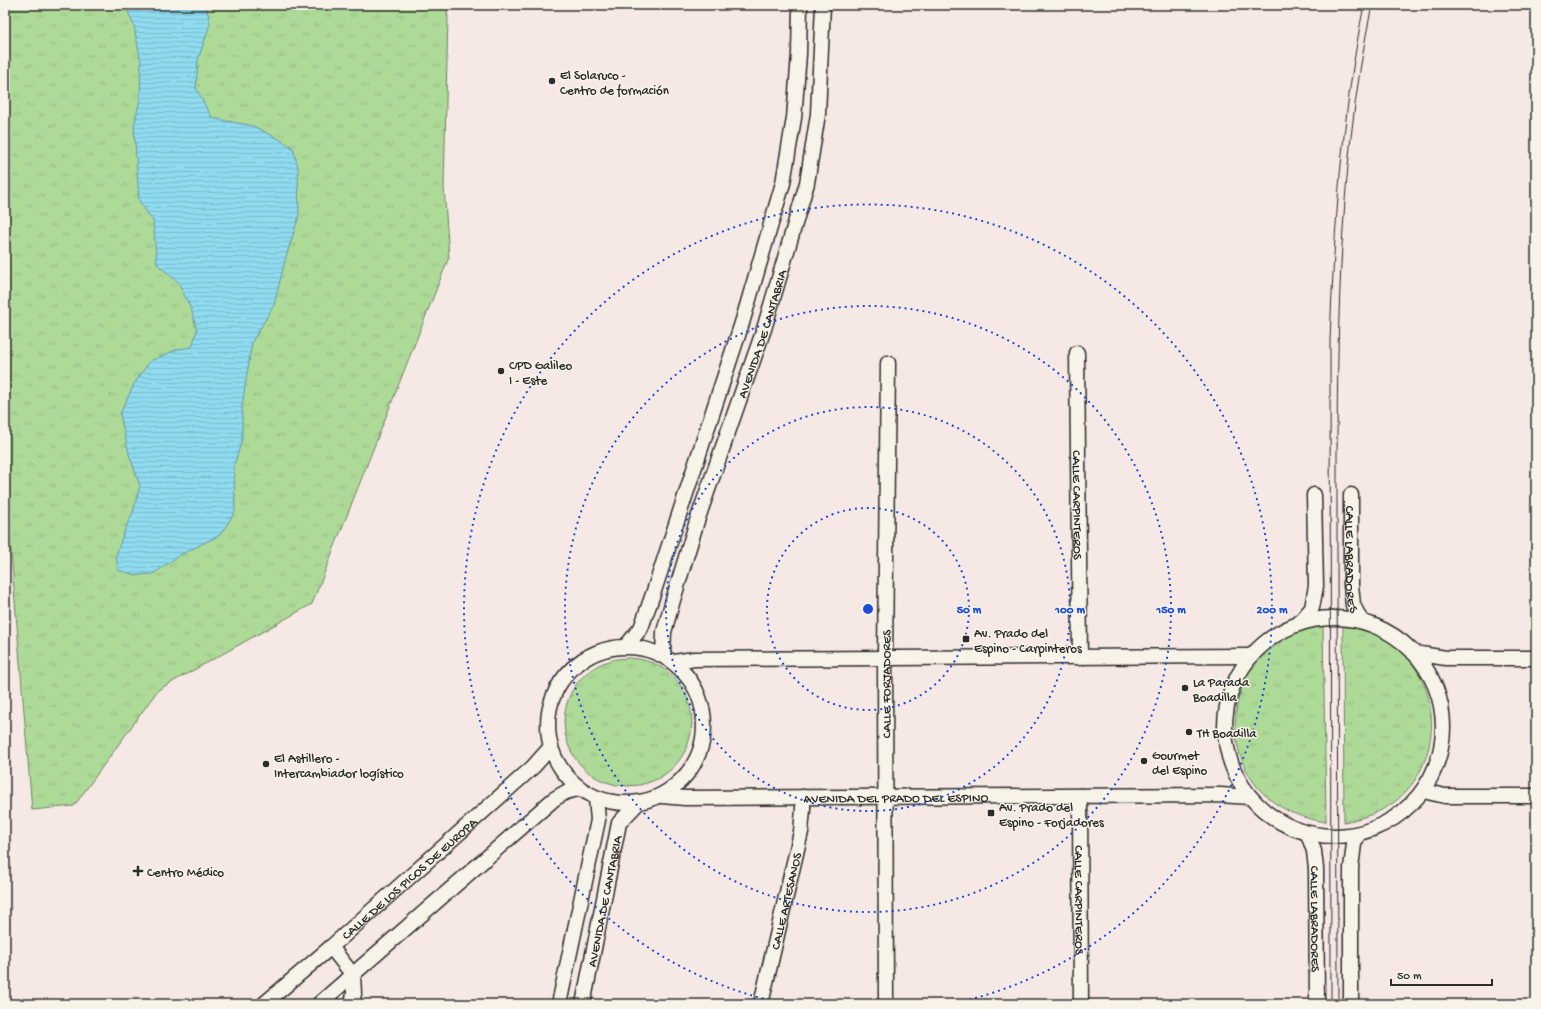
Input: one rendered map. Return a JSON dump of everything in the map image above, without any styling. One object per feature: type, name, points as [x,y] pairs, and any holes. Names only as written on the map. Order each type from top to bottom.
[{"type":"street","name":"AVENIDA DE CANTABRIA","points":[[626,646],[641,628],[653,594],[742,322],[783,183],[794,118],[799,54],[800,5]]},
{"type":"street","name":"AVENIDA DE CANTABRIA","points":[[669,659],[664,632],[673,600],[697,521],[764,329],[807,183],[818,114],[823,5]]},
{"type":"street","name":"CALLE CARPINTEROS","points":[[1077,353],[1080,658]]},
{"type":"street","name":"CALLE FORJADORES","points":[[886,1004],[885,658],[888,363]]},
{"type":"street","points":[[1299,623],[1312,608],[1316,586],[1314,495]]},
{"type":"street","name":"CALLE LABRADORES","points":[[1351,495],[1351,585],[1353,605],[1361,621]]},
{"type":"street","points":[[1330,618],[1361,621],[1390,633],[1414,653],[1434,684],[1443,721],[1439,758],[1423,792],[1394,819],[1358,835],[1334,837],[1308,834],[1276,821],[1249,797],[1230,764],[1224,727],[1231,689],[1250,656],[1272,636],[1299,623],[1330,618]]},
{"type":"street","points":[[626,646],[648,649],[669,659],[692,682],[704,710],[704,738],[696,763],[682,782],[662,796],[637,804],[596,799],[578,789],[561,770],[550,748],[547,726],[550,705],[558,684],[576,664],[595,652],[626,646]]},
{"type":"street","points":[[1414,653],[1446,658],[1536,658]]},
{"type":"street","points":[[669,659],[1250,656]]},
{"type":"street","name":"CALLE DE LOS PICOS DE EUROPA","points":[[264,1004],[332,947],[534,767],[550,748]]},
{"type":"street","points":[[319,1004],[554,799],[566,792],[578,789]]},
{"type":"street","points":[[1423,792],[1445,796],[1536,796]]},
{"type":"street","name":"AVENIDA DEL PRADO DEL ESPINO","points":[[662,796],[685,798],[1220,795],[1249,797]]},
{"type":"street","name":"CALLE CARPINTEROS","points":[[1080,796],[1080,1004]]},
{"type":"street","name":"CALLE ARTESANOS","points":[[760,1004],[801,832],[804,810],[803,797]]},
{"type":"street","name":"AVENIDA DE CANTABRIA","points":[[560,1004],[598,820],[596,799]]},
{"type":"street","name":"AVENIDA DE CANTABRIA","points":[[583,1004],[619,823],[637,804]]},
{"type":"street","name":"CALLE LABRADORES","points":[[1308,834],[1314,852],[1316,869],[1317,1004]]},
{"type":"street","points":[[1351,1004],[1351,868],[1354,844],[1358,835]]},
{"type":"street","points":[[332,947],[353,975],[354,994],[352,1004]]},
{"type":"green space","points":[[5,5],[446,5],[448,17],[444,187],[449,257],[312,604],[158,690],[74,806],[32,810],[5,478]]},
{"type":"green space","points":[[1323,624],[1326,822],[1307,818],[1290,812],[1273,802],[1259,789],[1246,770],[1239,750],[1235,728],[1237,706],[1242,685],[1253,666],[1267,649],[1285,636],[1299,630]]},
{"type":"green space","points":[[1343,624],[1376,633],[1405,654],[1418,673],[1427,694],[1431,717],[1430,740],[1424,762],[1413,782],[1391,805],[1365,817],[1344,822]]},
{"type":"green space","points":[[634,658],[658,665],[669,672],[678,681],[687,697],[691,709],[691,735],[685,752],[678,763],[669,772],[658,779],[641,785],[622,786],[598,779],[587,772],[578,763],[571,752],[565,735],[564,716],[571,692],[578,681],[587,672],[598,665],[615,659]]},
{"type":"water","points":[[125,5],[206,5],[210,24],[198,60],[196,88],[212,118],[253,126],[293,148],[298,167],[299,216],[286,257],[274,305],[252,342],[242,406],[242,440],[234,465],[235,512],[220,535],[180,555],[153,574],[136,575],[118,570],[116,555],[133,512],[140,486],[129,454],[120,414],[134,384],[150,361],[178,349],[192,347],[197,330],[191,309],[178,282],[157,264],[153,221],[139,201],[134,126],[140,99],[141,62],[134,26]]},
{"type":"tram line","points":[[1331,1004],[1330,341],[1340,172],[1356,46],[1364,5]]},
{"type":"tram line","points":[[1338,1004],[1337,395],[1341,264],[1351,134],[1360,69],[1372,5]]},
{"type":"place","name":"El Solaruco - Centro de formación","points":[[552,81]]},
{"type":"place","name":"CPD Galileo I - Este","points":[[501,371]]},
{"type":"place","name":"Av. Prado del Espino - Carpinteros","points":[[966,639]]},
{"type":"place","name":"La Parada Boadilla","points":[[1185,688]]},
{"type":"place","name":"TH Boadilla","points":[[1189,732]]},
{"type":"place","name":"Gourmet del Espino","points":[[1144,761]]},
{"type":"place","name":"El Astillero - Intercambiador logístico","points":[[266,764]]},
{"type":"place","name":"Av. Prado del Espino - Forjadores","points":[[991,813]]},
{"type":"place","name":"Centro Médico","points":[[138,871]]}]
